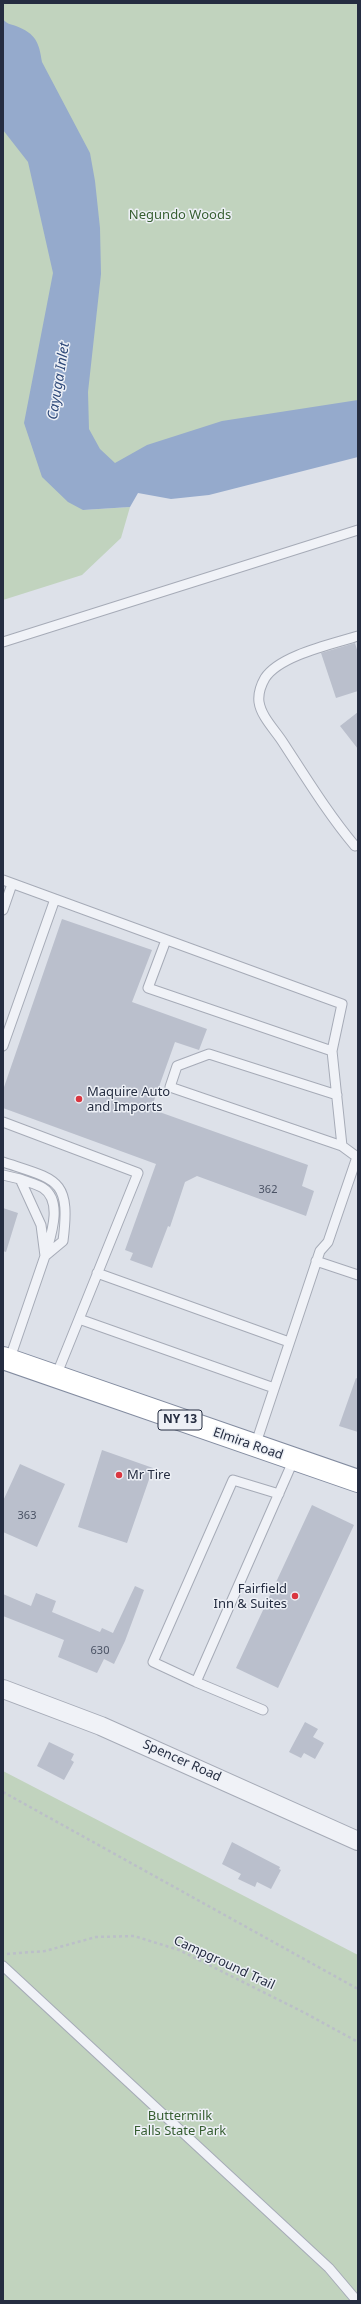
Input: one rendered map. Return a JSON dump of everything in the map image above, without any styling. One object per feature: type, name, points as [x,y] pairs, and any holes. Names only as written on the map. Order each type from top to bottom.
[{"type":"highway","name":"Elmira Road","points":[[6,1360],[358,1481]]},
{"type":"street","name":"Spencer Road","points":[[3,1689],[101,1726],[358,1841]]},
{"type":"lane","points":[[3,642],[358,530]]},
{"type":"lane","points":[[357,846],[290,754],[263,712],[259,701],[260,690],[265,679],[272,670],[289,660],[358,636]]},
{"type":"lane","points":[[3,880],[342,1004],[332,1051],[342,1146]]},
{"type":"lane","points":[[3,910],[12,884]]},
{"type":"lane","points":[[3,1046],[55,900]]},
{"type":"lane","points":[[166,940],[148,988],[332,1051]]},
{"type":"lane","points":[[255,1446],[316,1261],[320,1251],[328,1242],[354,1179],[357,1157],[342,1146],[170,1087],[177,1066],[209,1054],[337,1095]]},
{"type":"lane","points":[[3,1122],[138,1173],[56,1378]]},
{"type":"lane","points":[[3,1162],[49,1178],[57,1185],[63,1197],[66,1213],[63,1241],[45,1256]]},
{"type":"lane","points":[[3,1174],[43,1188],[52,1201],[54,1209],[52,1234],[6,1360]]},
{"type":"lane","points":[[20,1179],[41,1225],[45,1256]]},
{"type":"lane","points":[[316,1261],[358,1275]]},
{"type":"lane","points":[[97,1273],[289,1342]]},
{"type":"lane","points":[[79,1319],[274,1388]]},
{"type":"lane","points":[[196,1682],[294,1459]]},
{"type":"lane","points":[[262,1710],[153,1662],[233,1480],[279,1494]]},
{"type":"lane","points":[[3,1966],[329,2268],[357,2301]]},
{"type":"path","points":[[3,1792],[358,1989]]},
{"type":"path","name":"Campground Trail","points":[[3,1955],[45,1951],[96,1937],[134,1936],[179,1950],[305,2013],[358,2042]]},
{"type":"green space","name":"Negundo Woods","points":[[3,3],[358,3],[358,428],[308,440],[83,510],[130,507],[121,538],[82,575],[3,600]]},
{"type":"green space","name":"Buttermilk Falls State Park","points":[[3,1771],[358,1955],[358,2301],[3,2301]]},
{"type":"water","name":"Cayuga Inlet","points":[[3,19],[7,23],[28,32],[38,44],[42,62],[90,153],[95,181],[100,228],[101,274],[88,392],[89,429],[100,449],[115,463],[147,445],[222,421],[358,400],[358,457],[209,495],[171,499],[138,493],[130,507],[83,510],[68,502],[42,477],[24,423],[53,273],[28,162],[3,130]]},
{"type":"building","points":[[355,643],[358,653],[358,691],[336,698],[321,653]]},
{"type":"building","points":[[358,712],[358,749],[340,726]]},
{"type":"building","name":"Maquire Auto and Imports","points":[[62,919],[152,950],[132,1002],[207,1029],[199,1050],[175,1042],[151,1109],[308,1165],[302,1186],[314,1191],[306,1216],[197,1176],[185,1182],[170,1227],[168,1226],[152,1268],[130,1260],[133,1253],[125,1250],[156,1164],[3,1108],[3,1090]]},
{"type":"building","points":[[3,1208],[18,1213],[6,1252],[3,1251]]},
{"type":"building","points":[[356,1378],[358,1379],[358,1432],[339,1426]]},
{"type":"building","points":[[102,1450],[153,1468],[127,1543],[78,1527]]},
{"type":"building","points":[[20,1464],[65,1484],[37,1547],[3,1532],[3,1501]]},
{"type":"building","name":"Fairfield Inn & Suites","points":[[312,1505],[354,1525],[278,1688],[236,1668]]},
{"type":"building","points":[[135,1586],[144,1590],[125,1641],[114,1664],[104,1659],[97,1673],[58,1657],[64,1640],[3,1616],[3,1594],[31,1606],[36,1593],[56,1601],[52,1612],[100,1632],[102,1628],[113,1633]]},
{"type":"building","points":[[305,1722],[318,1729],[313,1737],[324,1743],[315,1759],[304,1753],[301,1758],[289,1752]]},
{"type":"building","points":[[49,1742],[74,1754],[71,1760],[74,1762],[64,1780],[37,1766]]},
{"type":"building","points":[[232,1842],[280,1867],[279,1869],[281,1870],[271,1889],[257,1882],[255,1887],[238,1879],[241,1874],[222,1864]]},
{"type":"place","name":"Maquire Auto and Imports","points":[[79,1099]]},
{"type":"place","name":"Mr Tire","points":[[119,1475]]},
{"type":"place","name":"Fairfield Inn & Suites","points":[[295,1596]]}]
